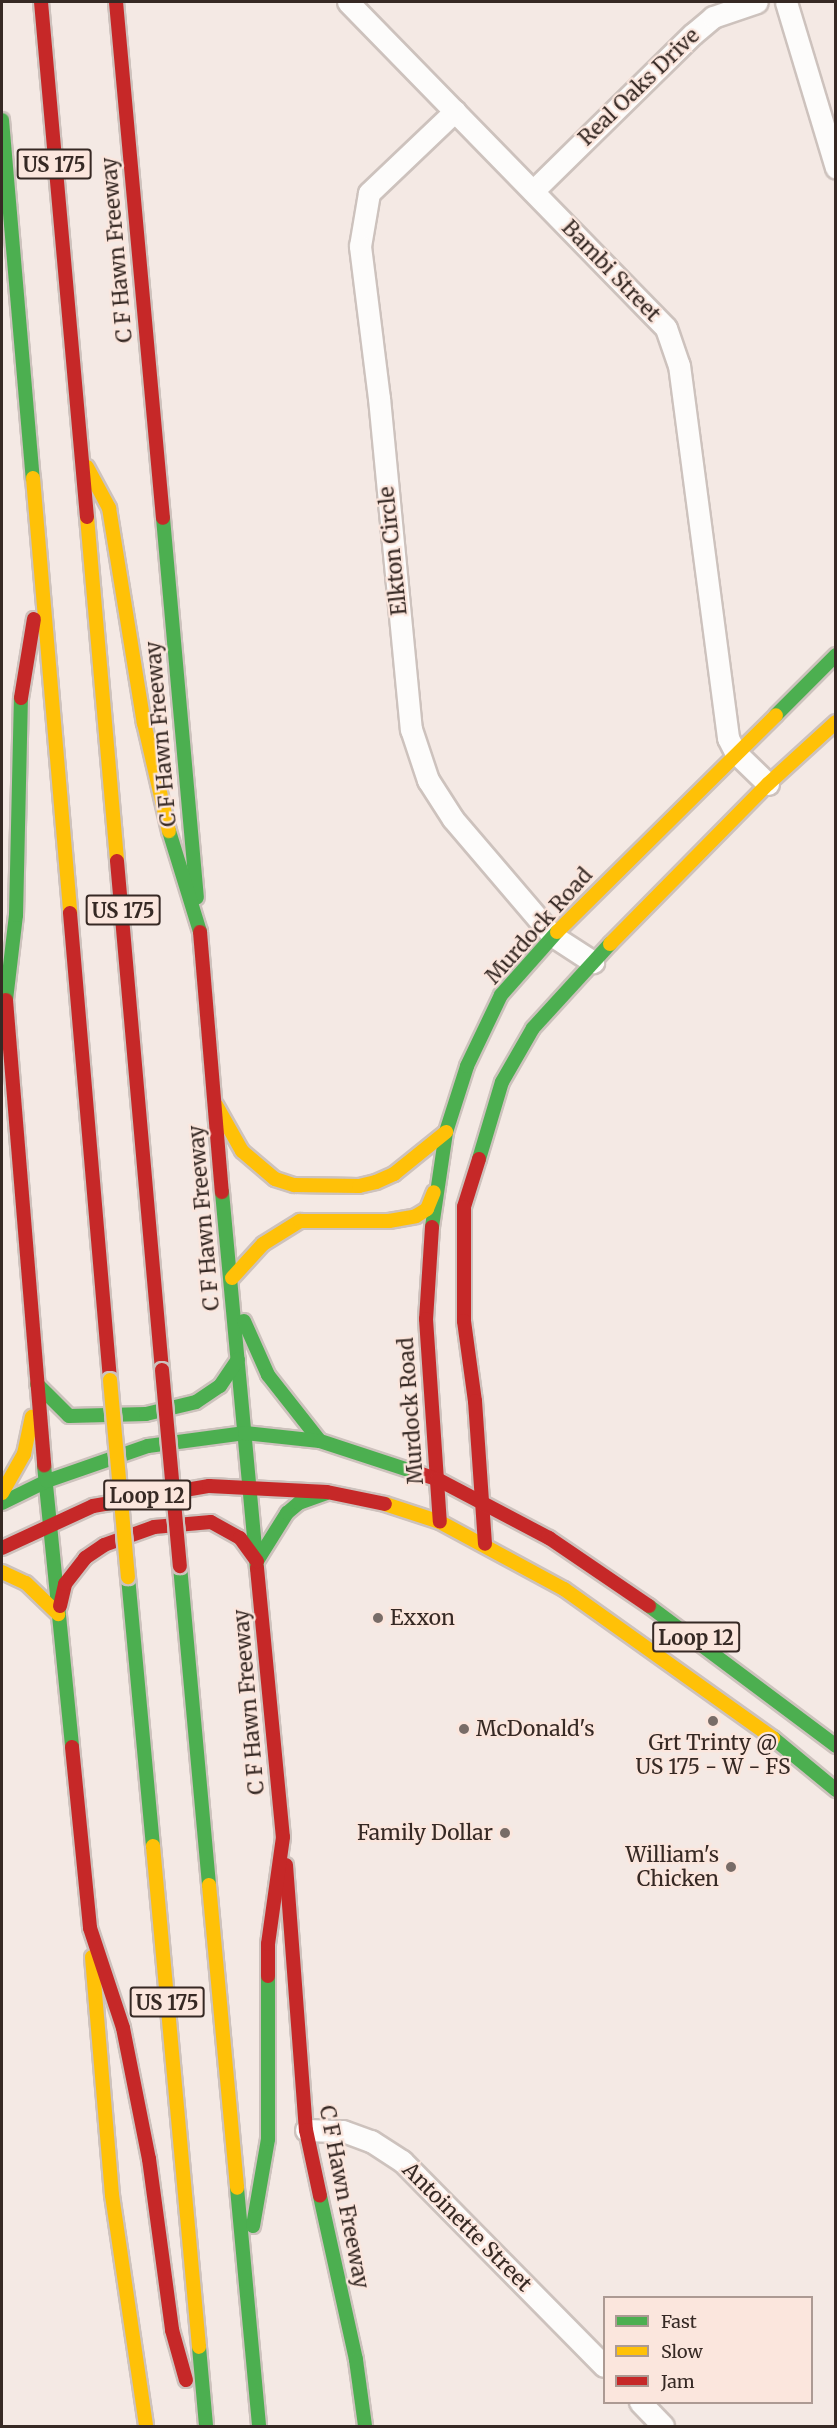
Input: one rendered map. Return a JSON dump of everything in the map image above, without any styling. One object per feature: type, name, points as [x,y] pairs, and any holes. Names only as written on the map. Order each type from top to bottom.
[{"type":"main road","name":"US 175","points":[[41,2],[78,450],[108,727],[162,1370],[259,2427]]},
{"type":"main road","name":"C F Hawn Freeway","points":[[116,2],[249,1488],[295,1939],[306,2130],[356,2360],[365,2427]]},
{"type":"main road","name":"US 175","points":[[2,120],[110,1380],[206,2427]]},
{"type":"main road","points":[[78,450],[109,508],[144,723],[172,846],[200,932]]},
{"type":"main road","points":[[6,1000],[16,915],[20,702],[42,570]]},
{"type":"main road","name":"Murdock Road","points":[[440,1522],[426,1319],[434,1192],[446,1132],[467,1066],[501,995],[553,936],[735,752],[836,655]]},
{"type":"main road","points":[[485,1544],[483,1501],[464,1321],[464,1208],[502,1082],[533,1028],[593,962],[768,784],[836,722]]},
{"type":"main road","points":[[2,957],[49,1523],[90,1928],[112,2195],[146,2427]]},
{"type":"main road","points":[[215,1102],[242,1151],[275,1179],[294,1185],[359,1186],[376,1182],[394,1174],[446,1132]]},
{"type":"main road","points":[[320,1441],[262,1364],[251,1343],[232,1278],[263,1244],[300,1221],[333,1218],[389,1221],[416,1216],[427,1209],[434,1192],[453,1188],[476,1166]]},
{"type":"main road","points":[[37,1384],[69,1416],[146,1414],[196,1402],[220,1386],[238,1359]]},
{"type":"main road","points":[[2,1493],[24,1454],[37,1384]]},
{"type":"main road","name":"Loop 12","points":[[2,1503],[47,1480],[148,1446],[245,1433],[320,1441],[437,1479],[483,1501],[586,1561],[782,1701],[836,1746]]},
{"type":"main road","name":"Loop 12","points":[[2,1548],[49,1523],[93,1506],[154,1493],[208,1486],[327,1492],[381,1503],[440,1522],[485,1544],[594,1608],[761,1728],[836,1790]]},
{"type":"main road","points":[[58,1614],[65,1584],[86,1558],[104,1545],[154,1527],[211,1522],[240,1538],[257,1561],[287,1513],[299,1503],[327,1492]]},
{"type":"main road","points":[[2,1572],[26,1583],[58,1614]]},
{"type":"main road","points":[[761,1728],[782,1701]]},
{"type":"main road","points":[[245,2271],[268,2139],[268,1944],[283,1837]]},
{"type":"main road","points":[[90,1928],[123,2028],[148,2160],[172,2330],[200,2427]]},
{"type":"street","name":"Bambi Street","points":[[348,2],[666,328],[679,365],[728,738],[735,752],[768,784]]},
{"type":"street","name":"Real Oaks Drive","points":[[533,191],[713,17],[757,2]]},
{"type":"street","points":[[786,2],[835,162]]},
{"type":"street","name":"Elkton Circle","points":[[455,111],[369,194],[360,246],[379,398],[411,729],[428,780],[453,819],[553,936],[593,962]]},
{"type":"street","name":"Antoinette Street","points":[[306,2130],[344,2131],[371,2141],[402,2161],[603,2365]]},
{"type":"street","points":[[641,2404],[663,2427]]},
{"type":"traffic: fast","points":[[2,120],[33,478]]},
{"type":"traffic: fast","points":[[163,518],[197,897]]},
{"type":"traffic: fast","points":[[776,715],[836,655]]},
{"type":"traffic: fast","points":[[6,1000],[16,915],[21,698]]},
{"type":"traffic: fast","points":[[169,831],[200,932]]},
{"type":"traffic: fast","points":[[432,1227],[446,1132],[467,1066],[501,995],[557,932]]},
{"type":"traffic: fast","points":[[479,1159],[502,1082],[533,1028],[610,944]]},
{"type":"traffic: fast","points":[[222,1192],[257,1568]]},
{"type":"traffic: fast","points":[[244,1321],[268,1375],[320,1441]]},
{"type":"traffic: fast","points":[[37,1384],[69,1416],[146,1414],[196,1402],[220,1386],[238,1359]]},
{"type":"traffic: fast","points":[[2,1503],[47,1481],[148,1446],[245,1433],[320,1441],[415,1472]]},
{"type":"traffic: fast","points":[[44,1465],[72,1747]]},
{"type":"traffic: fast","points":[[257,1561],[287,1513],[299,1503],[326,1493]]},
{"type":"traffic: fast","points":[[180,1566],[209,1885]]},
{"type":"traffic: fast","points":[[128,1577],[153,1846]]},
{"type":"traffic: fast","points":[[649,1606],[836,1746]]},
{"type":"traffic: fast","points":[[773,1738],[836,1790]]},
{"type":"traffic: fast","points":[[253,2226],[268,2139],[268,1976]]},
{"type":"traffic: fast","points":[[237,2188],[259,2426]]},
{"type":"traffic: fast","points":[[320,2196],[356,2360],[365,2426]]},
{"type":"traffic: fast","points":[[199,2347],[206,2426]]},
{"type":"traffic: slow","points":[[87,467],[109,508],[144,723],[169,831]]},
{"type":"traffic: slow","points":[[33,478],[70,913]]},
{"type":"traffic: slow","points":[[87,517],[117,861]]},
{"type":"traffic: slow","points":[[557,932],[776,715]]},
{"type":"traffic: slow","points":[[610,944],[768,784],[836,722]]},
{"type":"traffic: slow","points":[[216,1105],[242,1151],[275,1179],[294,1185],[359,1186],[376,1182],[394,1174],[446,1132]]},
{"type":"traffic: slow","points":[[232,1278],[263,1244],[300,1221],[389,1221],[416,1216],[427,1209],[434,1192]]},
{"type":"traffic: slow","points":[[110,1380],[128,1577]]},
{"type":"traffic: slow","points":[[2,1493],[24,1454],[32,1417]]},
{"type":"traffic: slow","points":[[385,1504],[440,1522],[564,1589],[773,1738]]},
{"type":"traffic: slow","points":[[2,1572],[26,1583],[58,1614]]},
{"type":"traffic: slow","points":[[153,1846],[199,2347]]},
{"type":"traffic: slow","points":[[209,1885],[237,2188]]},
{"type":"traffic: slow","points":[[92,1957],[112,2195],[146,2426]]},
{"type":"traffic: jam","points":[[41,2],[87,517]]},
{"type":"traffic: jam","points":[[116,2],[163,518]]},
{"type":"traffic: jam","points":[[21,698],[34,619]]},
{"type":"traffic: jam","points":[[117,861],[162,1370]]},
{"type":"traffic: jam","points":[[70,913],[110,1380]]},
{"type":"traffic: jam","points":[[200,932],[222,1192]]},
{"type":"traffic: jam","points":[[6,1000],[44,1465]]},
{"type":"traffic: jam","points":[[479,1159],[464,1207],[464,1321],[475,1401],[485,1544]]},
{"type":"traffic: jam","points":[[432,1227],[426,1319],[440,1522]]},
{"type":"traffic: jam","points":[[162,1370],[180,1566]]},
{"type":"traffic: jam","points":[[415,1472],[437,1479],[549,1538],[649,1606]]},
{"type":"traffic: jam","points":[[2,1548],[93,1506],[209,1486],[327,1492],[385,1504]]},
{"type":"traffic: jam","points":[[60,1606],[65,1584],[85,1558],[104,1545],[154,1527],[211,1522],[240,1538],[257,1561]]},
{"type":"traffic: jam","points":[[257,1568],[283,1837]]},
{"type":"traffic: jam","points":[[72,1747],[90,1928]]},
{"type":"traffic: jam","points":[[268,1976],[268,1944],[283,1837]]},
{"type":"traffic: jam","points":[[286,1865],[306,2130],[320,2196]]},
{"type":"traffic: jam","points":[[90,1928],[123,2028],[149,2159],[172,2330],[186,2380]]},
{"type":"place","name":"Exxon","points":[[378,1618]]},
{"type":"place","name":"Grt Trinty @ US 175 - W - FS","points":[[713,1721]]},
{"type":"place","name":"McDonald's","points":[[464,1729]]},
{"type":"place","name":"Family Dollar","points":[[505,1833]]},
{"type":"place","name":"William's Chicken","points":[[731,1867]]}]
